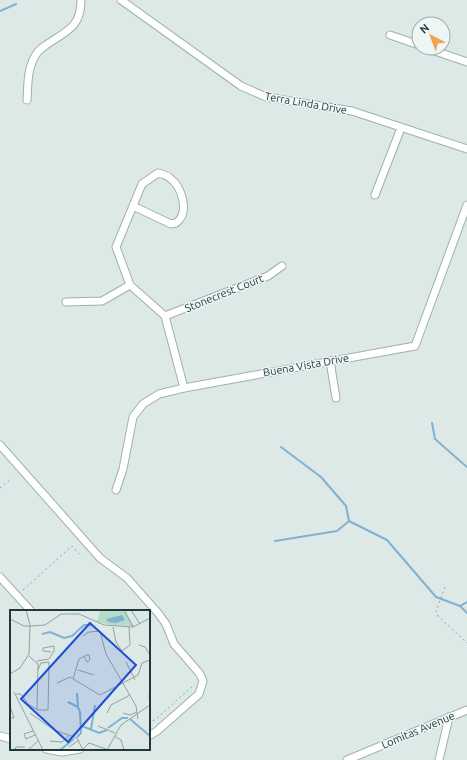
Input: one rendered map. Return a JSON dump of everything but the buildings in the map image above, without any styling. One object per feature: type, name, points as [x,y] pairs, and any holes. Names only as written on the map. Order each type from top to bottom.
[{"type":"street","points":[[27,100],[28,79],[31,63],[38,51],[71,29],[79,18],[81,0]]},
{"type":"street","name":"Terra Linda Drive","points":[[122,0],[242,86],[266,97],[352,111],[467,149]]},
{"type":"street","points":[[390,35],[411,42]]},
{"type":"street","points":[[449,56],[467,62]]},
{"type":"street","points":[[375,195],[401,128]]},
{"type":"street","points":[[133,206],[171,224],[176,224],[182,218],[184,212],[176,184],[170,178],[158,173],[142,184],[133,206],[116,248],[130,285],[165,316],[184,388]]},
{"type":"street","name":"Buena Vista Drive","points":[[116,490],[123,469],[133,417],[144,404],[159,394],[184,388],[415,346],[467,205]]},
{"type":"street","name":"Stonecrest Court","points":[[165,316],[268,276],[282,266]]},
{"type":"street","points":[[66,302],[102,301],[130,285]]},
{"type":"street","points":[[330,361],[336,398]]},
{"type":"street","points":[[0,445],[100,558],[127,578],[166,624],[174,644],[200,674],[203,681],[198,694],[157,731],[150,735]]},
{"type":"street","points":[[0,577],[29,610]]},
{"type":"street","name":"Lomitas Avenue","points":[[347,760],[467,710]]},
{"type":"street","points":[[439,760],[449,717]]},
{"type":"street","points":[[0,736],[10,739]]},
{"type":"street","points":[[51,750],[62,752],[74,750]]},
{"type":"path","points":[[0,488],[11,479]]},
{"type":"path","points":[[21,592],[72,546],[81,556]]},
{"type":"path","points":[[445,587],[436,611],[438,616],[467,643]]},
{"type":"path","points":[[150,721],[151,722],[156,719],[193,686],[192,685]]},
{"type":"waterway","points":[[0,11],[16,4]]},
{"type":"waterway","points":[[432,423],[435,439],[467,467]]},
{"type":"waterway","points":[[281,447],[321,477],[346,506],[349,521]]},
{"type":"waterway","points":[[275,541],[337,531],[349,521],[387,540],[436,597],[460,606],[467,613]]},
{"type":"waterway","points":[[460,606],[467,602]]}]
